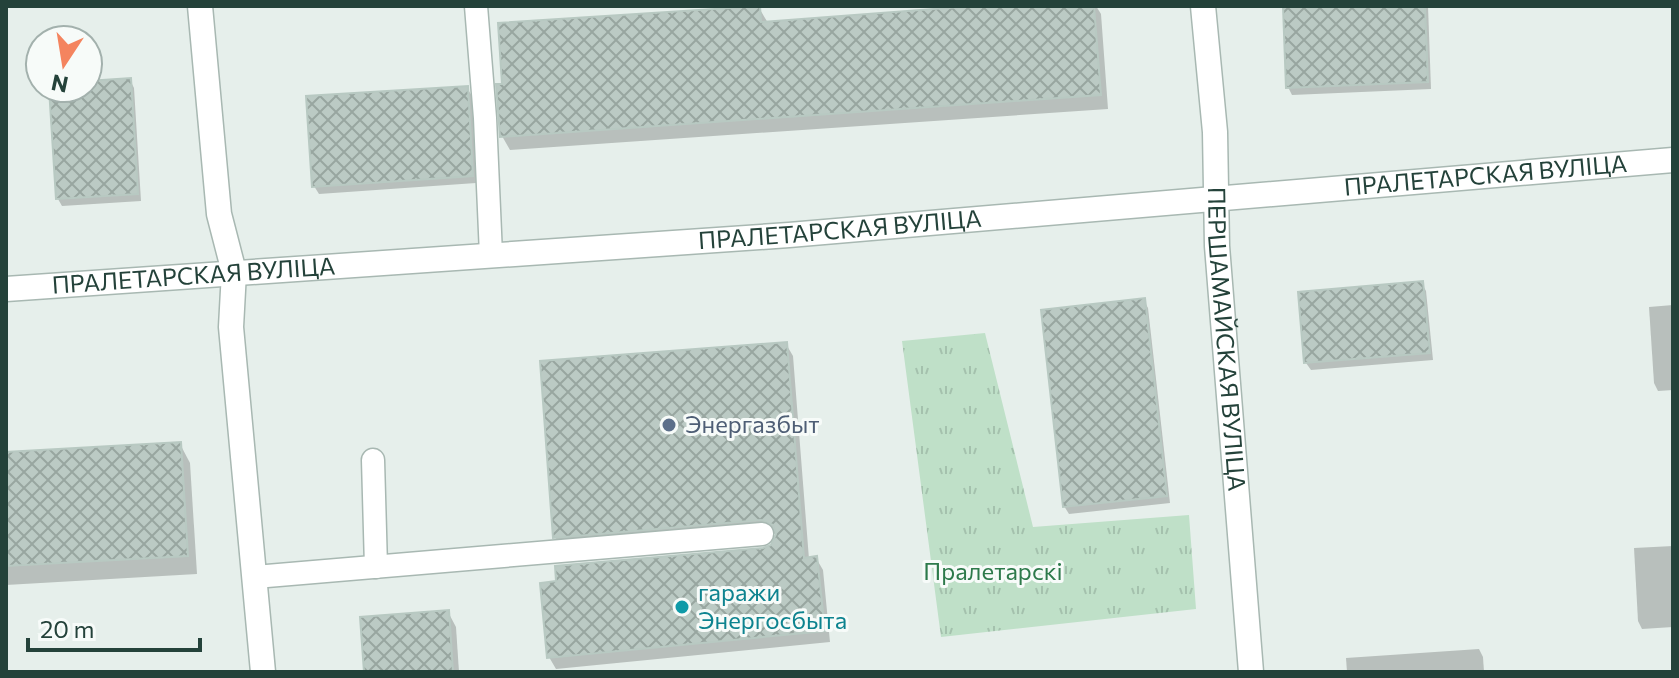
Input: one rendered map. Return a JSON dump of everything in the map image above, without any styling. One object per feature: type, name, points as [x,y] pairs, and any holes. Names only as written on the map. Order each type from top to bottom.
[{"type":"street","points":[[200,6],[219,214],[234,272],[231,327],[263,672]]},
{"type":"street","name":"ПЕРШАМАЙСКАЯ ВУЛІЦА","points":[[1203,6],[1215,132],[1217,246],[1251,672]]},
{"type":"street","name":"ПРАЛЕТАРСКАЯ ВУЛІЦА","points":[[6,289],[789,235],[1673,160]]},
{"type":"lane","points":[[476,6],[491,255]]},
{"type":"lane","points":[[373,460],[376,567]]},
{"type":"lane","points":[[255,577],[762,534]]},
{"type":"green space","name":"Пралетарскі","points":[[985,333],[1033,527],[1189,515],[1196,609],[941,637],[902,341]]},
{"type":"building","points":[[760,6],[761,22],[973,6],[1094,6],[1101,95],[500,137],[496,84],[502,84],[498,23]]},
{"type":"building","points":[[1283,6],[1425,6],[1428,82],[1286,88]]},
{"type":"building","points":[[131,78],[138,194],[56,199],[50,104],[104,104],[104,80]]},
{"type":"building","points":[[468,86],[473,176],[312,187],[306,96]]},
{"type":"building","points":[[1423,281],[1430,353],[1304,363],[1298,292]]},
{"type":"building","points":[[1145,298],[1167,496],[1063,507],[1041,310]]},
{"type":"building","points":[[787,342],[804,558],[817,556],[825,631],[547,658],[540,583],[556,581],[555,566],[763,548],[771,545],[776,534],[773,525],[761,520],[553,538],[540,361]]},
{"type":"building","points":[[181,442],[188,556],[6,566],[6,452]]},
{"type":"building","points":[[449,610],[453,672],[364,672],[360,617]]},
{"type":"place","name":"Энергазбыт","points":[[669,425]]},
{"type":"place","name":"гаражи Энергосбыта","points":[[682,607]]}]
